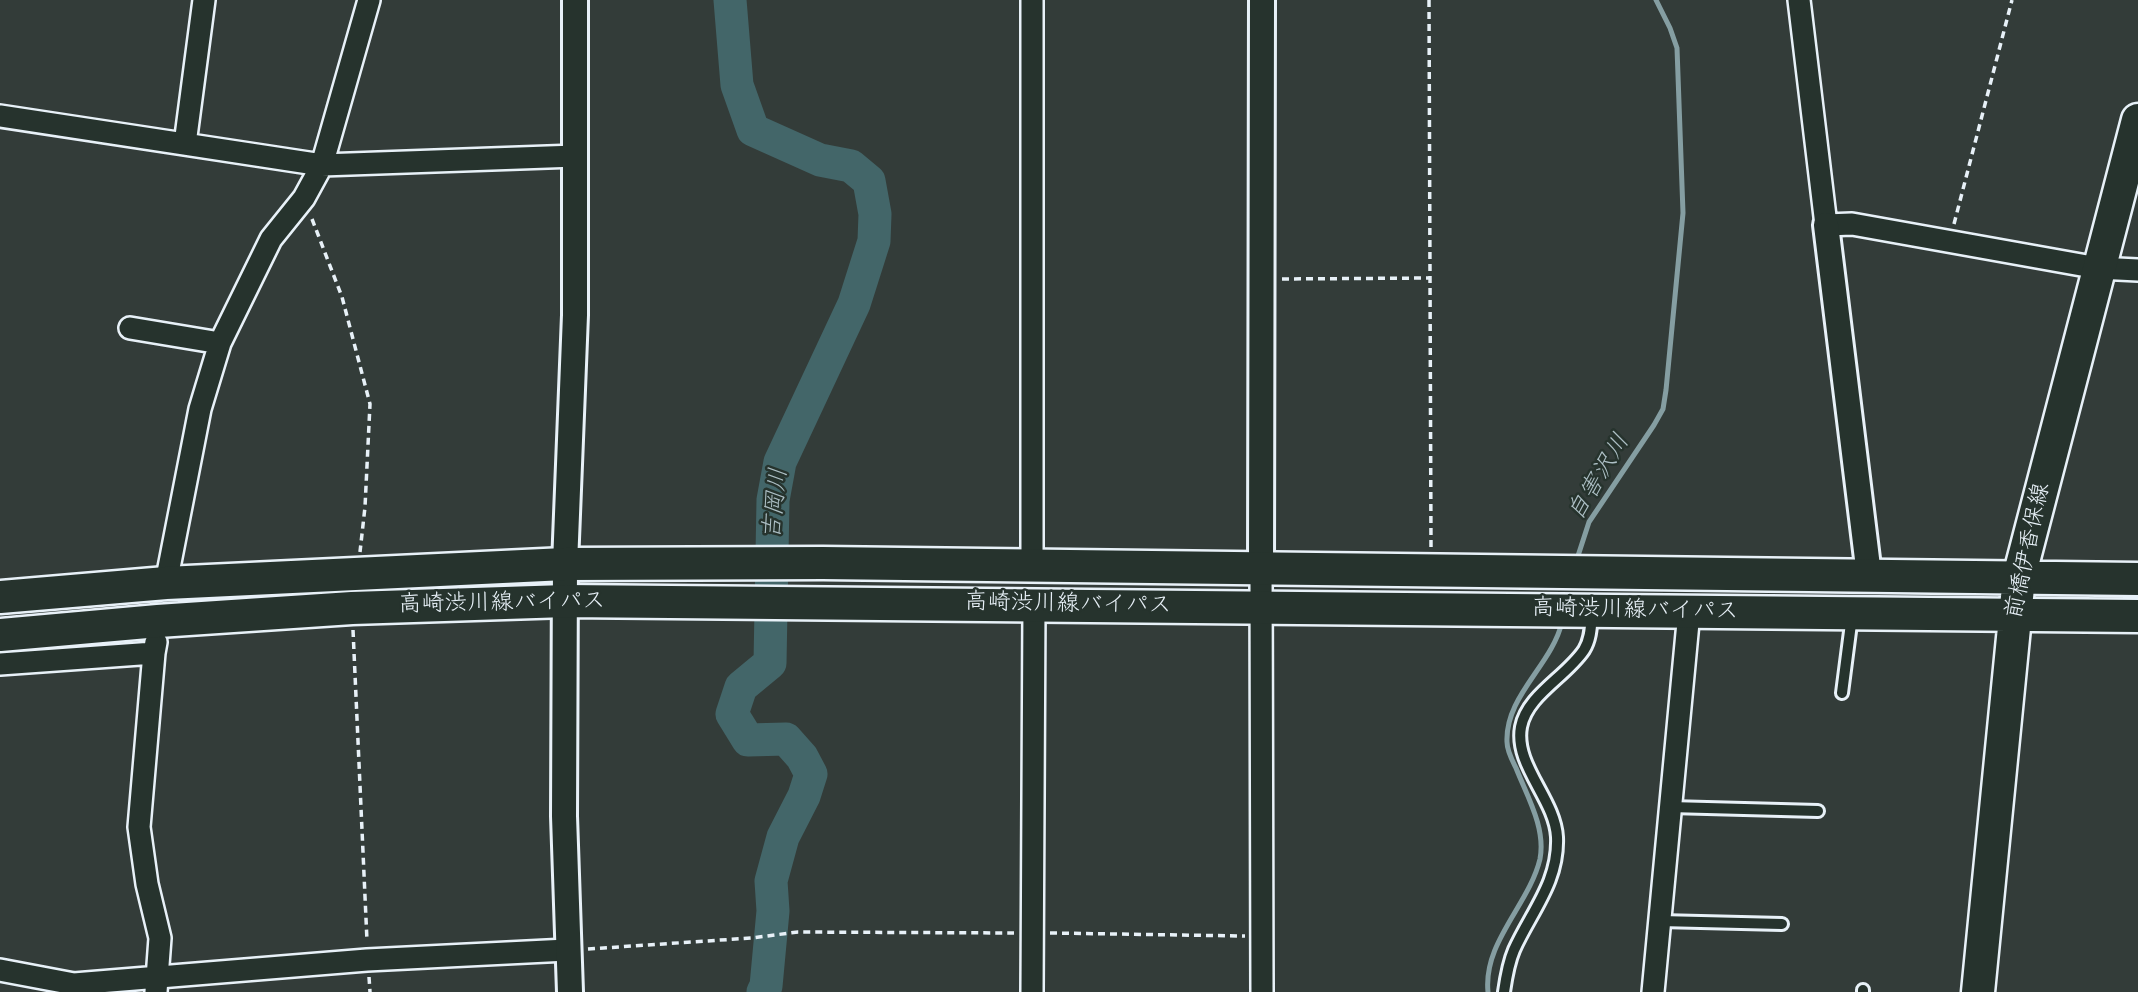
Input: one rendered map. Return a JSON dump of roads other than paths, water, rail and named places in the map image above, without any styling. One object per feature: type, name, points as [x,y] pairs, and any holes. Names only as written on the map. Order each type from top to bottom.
[{"type":"main road","name":"前橋伊香保線","points":[[1978,992],[2019,577],[2138,120]]},
{"type":"main road","name":"高崎渋川線バイパス","points":[[0,597],[166,583],[565,564],[824,563],[2138,579]]},
{"type":"main road","name":"高崎渋川線バイパス","points":[[0,635],[352,608],[566,601],[2138,616]]},
{"type":"street","points":[[185,145],[204,0]]},
{"type":"street","points":[[166,583],[200,409],[220,343],[271,239],[304,198],[322,166],[369,0]]},
{"type":"street","points":[[570,992],[564,816],[565,564],[575,315],[575,0]]},
{"type":"street","points":[[1032,0],[1032,565]]},
{"type":"street","points":[[1262,0],[1262,992]]},
{"type":"street","points":[[1799,0],[1869,575]]},
{"type":"street","points":[[0,117],[322,166],[576,156]]},
{"type":"street","points":[[1826,225],[1853,223],[2098,268],[2138,270]]},
{"type":"street","points":[[130,328],[220,343]]},
{"type":"street","points":[[1032,992],[1034,605]]},
{"type":"street","points":[[1653,992],[1689,612]]},
{"type":"street","points":[[156,984],[160,938],[147,884],[139,827],[158,621]]},
{"type":"street","points":[[0,664],[154,653]]},
{"type":"street","points":[[0,970],[74,984],[156,984],[367,960],[567,950]]},
{"type":"lane","points":[[1504,992],[1506,971],[1514,950],[1539,907],[1557,863],[1556,821],[1526,762],[1521,728],[1531,704],[1563,676],[1585,648],[1586,611]]},
{"type":"lane","points":[[1842,693],[1853,613]]},
{"type":"lane","points":[[1670,807],[1818,811]]},
{"type":"lane","points":[[1660,921],[1782,924]]},
{"type":"waterway","name":"吉岡川","points":[[730,0],[737,85],[753,130],[820,160],[851,166],[869,181],[875,214],[874,241],[854,304],[780,462],[773,500],[770,663],[741,687],[732,714],[748,740],[786,739],[802,757],[811,774],[804,796],[783,837],[771,881],[773,911],[766,986],[763,992]]},
{"type":"waterway","name":"自害沢川","points":[[1576,562],[1589,522],[1654,425],[1663,409],[1666,390],[1683,213],[1677,48],[1656,0]]},
{"type":"waterway","name":"自害沢川","points":[[1488,992],[1492,957],[1527,892],[1540,859],[1541,847],[1534,812],[1508,749],[1508,725],[1521,695],[1557,638],[1562,622]]}]
